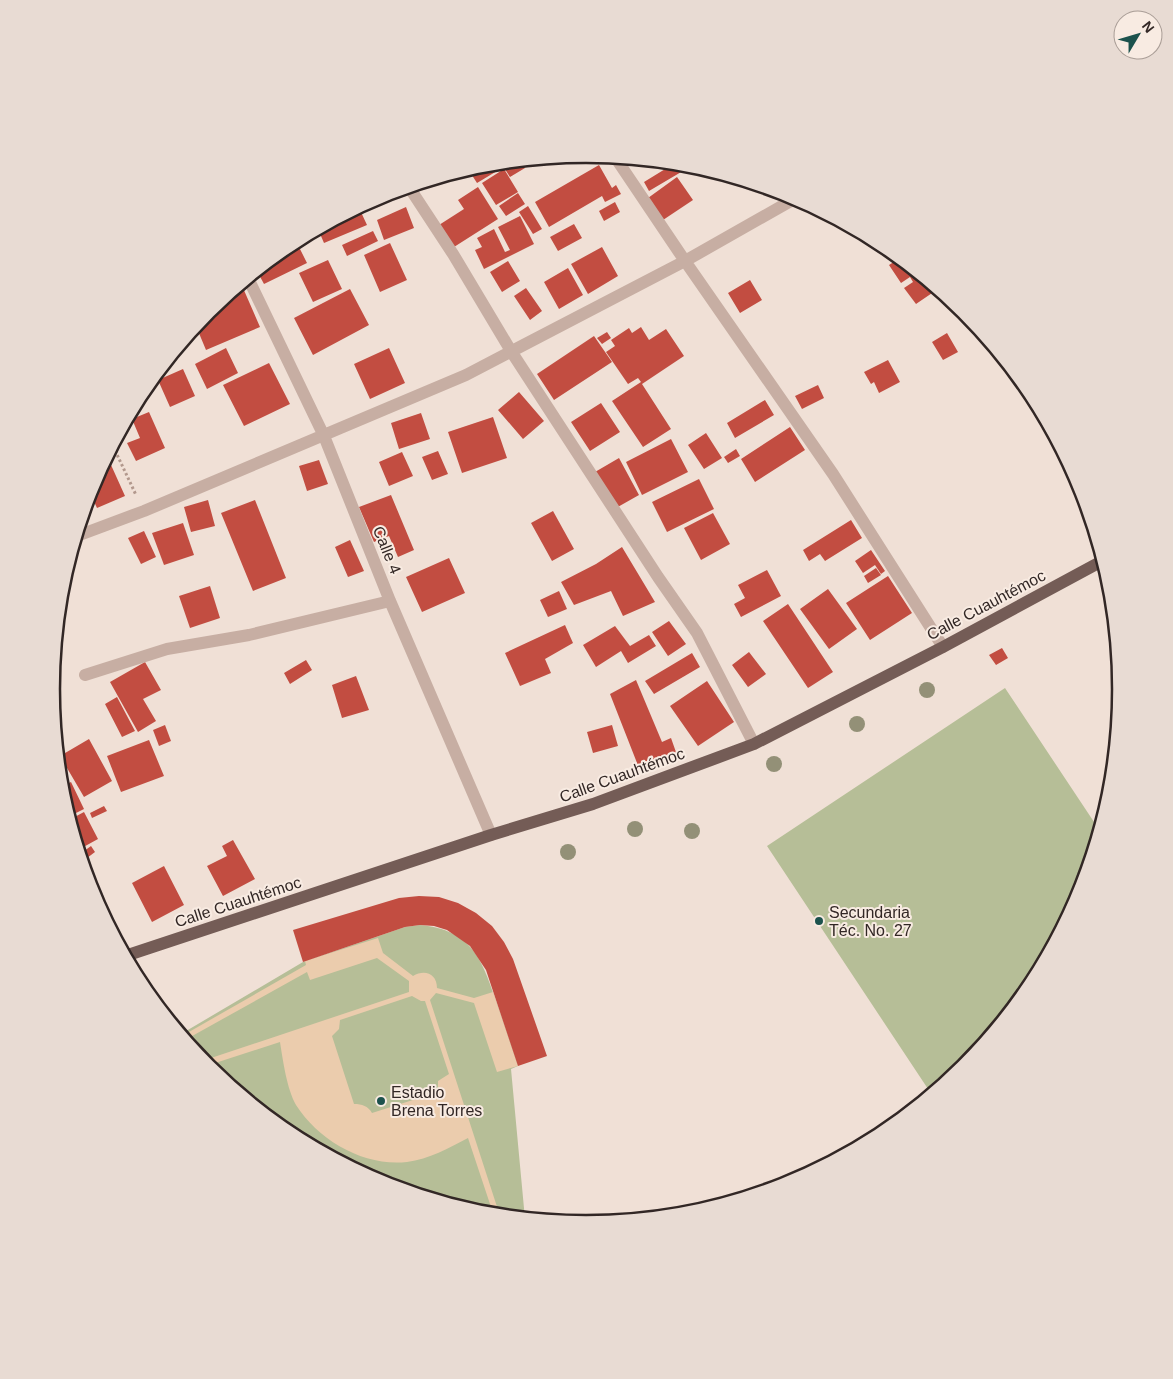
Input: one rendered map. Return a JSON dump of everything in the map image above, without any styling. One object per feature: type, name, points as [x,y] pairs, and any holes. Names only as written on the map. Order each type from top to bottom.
[{"type":"main road","name":"Calle Cuauhtémoc","points":[[132,954],[491,835],[593,804],[754,744],[943,647],[1097,564]]},
{"type":"street","points":[[620,164],[833,474],[943,647]]},
{"type":"street","points":[[413,193],[453,254],[511,351],[658,577],[697,633],[754,744]]},
{"type":"street","points":[[84,533],[144,511],[466,375],[685,261],[788,203]]},
{"type":"street","name":"Calle 4","points":[[251,284],[324,436],[390,601],[491,835]]},
{"type":"street","points":[[85,675],[167,649],[249,635],[390,601]]},
{"type":"path","points":[[116,453],[144,511]]},
{"type":"green space","points":[[1005,688],[1095,824],[1085,859],[1059,922],[1024,982],[982,1037],[959,1062],[928,1090],[767,846]]},
{"type":"green space","name":"Estadio Brena Torres","points":[[420,925],[452,933],[463,940],[472,950],[486,973],[518,1066],[511,1069],[524,1212],[484,1206],[450,1198],[385,1176],[354,1162],[294,1127],[266,1107],[214,1062],[186,1031],[303,962],[405,927]]},
{"type":"sand","points":[[378,938],[383,953],[413,976],[422,973],[430,974],[435,979],[437,988],[474,998],[493,992],[518,1066],[497,1072],[474,1003],[436,993],[430,1000],[497,1208],[491,1207],[468,1138],[439,1153],[415,1161],[391,1162],[359,1156],[344,1149],[317,1130],[296,1105],[290,1091],[280,1042],[215,1063],[210,1058],[409,992],[409,981],[377,958],[310,980],[307,972],[191,1037],[188,1033],[306,965],[305,961]],"holes":[[[412,996],[425,1001],[449,1074],[438,1081],[438,1092],[372,1113],[364,1106],[354,1104],[332,1036],[339,1029],[340,1020]]]},
{"type":"building","points":[[599,165],[612,188],[616,185],[621,194],[605,202],[602,196],[549,227],[535,202]]},
{"type":"building","points":[[525,168],[510,177],[505,170]]},
{"type":"building","points":[[665,169],[681,172],[649,191],[644,182]]},
{"type":"building","points":[[505,170],[518,192],[496,205],[482,183]]},
{"type":"building","points":[[497,171],[477,183],[472,176]]},
{"type":"building","points":[[677,177],[693,200],[663,220],[648,198]]},
{"type":"building","points":[[478,187],[498,219],[454,247],[439,225],[464,209],[458,200]]},
{"type":"building","points":[[518,193],[525,204],[506,216],[499,206]]},
{"type":"building","points":[[615,202],[620,212],[604,221],[599,211]]},
{"type":"building","points":[[528,206],[542,229],[533,234],[519,212]]},
{"type":"building","points":[[406,207],[414,228],[384,240],[377,220]]},
{"type":"building","points":[[362,214],[367,225],[324,243],[321,235]]},
{"type":"building","points":[[520,216],[534,244],[484,269],[475,250],[482,247],[477,238],[494,229],[505,252],[510,250],[498,227]]},
{"type":"building","points":[[574,224],[582,238],[558,251],[550,237]]},
{"type":"building","points":[[373,231],[378,241],[347,256],[342,245]]},
{"type":"building","points":[[390,243],[407,280],[380,292],[364,255]]},
{"type":"building","points":[[602,247],[618,276],[588,294],[571,264]]},
{"type":"building","points":[[300,248],[307,263],[264,284],[260,277]]},
{"type":"building","points":[[328,260],[342,289],[313,302],[299,273]]},
{"type":"building","points":[[508,261],[520,281],[502,292],[490,272]]},
{"type":"building","points":[[893,262],[932,293],[916,304],[904,288],[913,282],[910,277],[901,283],[889,265]]},
{"type":"building","points":[[568,268],[583,295],[559,309],[544,282]]},
{"type":"building","points":[[750,280],[762,300],[740,313],[728,293]]},
{"type":"building","points":[[526,288],[542,311],[530,320],[514,296]]},
{"type":"building","points":[[350,289],[369,325],[313,355],[294,318]]},
{"type":"building","points":[[244,290],[260,327],[206,350],[199,333]]},
{"type":"building","points":[[641,327],[649,340],[666,329],[684,356],[642,384],[671,429],[643,447],[612,401],[641,382],[638,378],[628,384],[606,352],[615,346],[611,340],[629,328],[632,333]]},
{"type":"building","points":[[607,332],[611,338],[602,344],[597,338]]},
{"type":"building","points":[[947,333],[958,352],[943,360],[932,342]]},
{"type":"building","points":[[594,336],[612,362],[554,400],[537,374]]},
{"type":"building","points":[[226,348],[238,373],[207,389],[195,364]]},
{"type":"building","points":[[389,348],[405,383],[370,399],[354,364]]},
{"type":"building","points":[[888,360],[900,382],[879,393],[874,382],[871,384],[864,372]]},
{"type":"building","points":[[269,363],[290,404],[244,426],[223,385]]},
{"type":"building","points":[[183,369],[195,396],[170,407],[159,383],[163,378]]},
{"type":"building","points":[[818,385],[824,398],[802,409],[795,396]]},
{"type":"building","points":[[519,392],[544,421],[523,439],[498,410]]},
{"type":"building","points":[[765,400],[774,415],[735,438],[727,423]]},
{"type":"building","points":[[601,403],[620,432],[590,451],[571,422]]},
{"type":"building","points":[[149,412],[165,448],[136,461],[127,443],[140,438],[133,422],[136,417]]},
{"type":"building","points":[[421,413],[430,439],[399,449],[391,423]]},
{"type":"building","points":[[493,417],[507,458],[462,473],[448,432]]},
{"type":"building","points":[[790,427],[805,450],[755,482],[741,459]]},
{"type":"building","points":[[706,433],[722,458],[704,469],[688,445]]},
{"type":"building","points":[[671,439],[688,472],[642,495],[626,462]]},
{"type":"building","points":[[736,449],[740,456],[728,463],[724,457]]},
{"type":"building","points":[[438,451],[448,474],[432,480],[422,457]]},
{"type":"building","points":[[402,452],[413,476],[389,486],[379,462]]},
{"type":"building","points":[[619,458],[639,495],[616,508],[595,472]]},
{"type":"building","points":[[319,460],[328,484],[307,491],[299,466]]},
{"type":"building","points":[[111,464],[125,496],[97,508],[95,503]]},
{"type":"building","points":[[699,479],[714,509],[667,532],[652,502]]},
{"type":"building","points":[[391,495],[414,550],[398,557],[389,536],[374,542],[359,507]]},
{"type":"building","points":[[208,500],[215,526],[191,532],[184,507]]},
{"type":"building","points":[[255,500],[286,578],[253,591],[221,513]]},
{"type":"building","points":[[553,511],[574,549],[552,561],[531,523]]},
{"type":"building","points":[[713,513],[730,544],[701,560],[684,528]]},
{"type":"building","points":[[851,520],[862,538],[825,561],[820,554],[809,561],[803,550]]},
{"type":"building","points":[[183,523],[194,555],[164,565],[152,533]]},
{"type":"building","points":[[144,531],[156,557],[141,564],[128,538]]},
{"type":"building","points":[[350,540],[364,571],[348,577],[335,547]]},
{"type":"building","points":[[622,547],[655,602],[623,616],[611,591],[574,605],[561,582],[596,564]]},
{"type":"building","points":[[871,550],[885,571],[881,574],[875,565],[863,573],[855,561]]},
{"type":"building","points":[[449,558],[465,593],[422,612],[406,577]]},
{"type":"building","points":[[876,568],[881,575],[868,583],[864,576]]},
{"type":"building","points":[[767,570],[781,596],[741,617],[734,604],[745,598],[738,585]]},
{"type":"building","points":[[888,576],[912,613],[870,640],[846,603]]},
{"type":"building","points":[[210,586],[220,618],[190,628],[179,596]]},
{"type":"building","points":[[828,589],[857,629],[829,649],[800,609]]},
{"type":"building","points":[[559,591],[567,609],[548,617],[540,600]]},
{"type":"building","points":[[788,604],[833,672],[808,688],[763,621]]},
{"type":"building","points":[[669,621],[686,644],[668,656],[652,632]]},
{"type":"building","points":[[565,625],[573,643],[545,659],[551,673],[520,686],[505,653]]},
{"type":"building","points":[[615,626],[630,646],[649,635],[656,646],[628,663],[621,651],[596,667],[583,645]]},
{"type":"building","points":[[1002,648],[1008,658],[996,665],[989,655]]},
{"type":"building","points":[[749,652],[766,674],[748,687],[732,665]]},
{"type":"building","points":[[692,653],[700,667],[654,694],[645,681]]},
{"type":"building","points":[[306,660],[312,670],[290,684],[284,673]]},
{"type":"building","points":[[145,662],[161,690],[143,699],[156,721],[138,732],[110,682]]},
{"type":"building","points":[[356,676],[369,710],[342,718],[332,685]]},
{"type":"building","points":[[636,680],[662,742],[671,738],[677,755],[639,768],[610,694]]},
{"type":"building","points":[[707,681],[734,722],[698,746],[670,706]]},
{"type":"building","points":[[117,697],[135,731],[122,737],[105,704]]},
{"type":"building","points":[[165,725],[171,741],[159,746],[153,730]]},
{"type":"building","points":[[612,725],[618,746],[593,753],[587,732]]},
{"type":"building","points":[[89,739],[112,781],[84,797],[66,767],[64,753]]},
{"type":"building","points":[[149,740],[164,776],[121,792],[107,756]]},
{"type":"building","points":[[71,782],[84,809],[75,813],[70,792],[69,783]]},
{"type":"building","points":[[104,806],[107,811],[92,818],[90,813]]},
{"type":"building","points":[[84,812],[98,839],[84,847],[76,816]]},
{"type":"building","points":[[233,840],[255,879],[223,896],[207,866],[227,856],[222,846]]},
{"type":"building","points":[[91,846],[95,852],[88,858],[85,850]]},
{"type":"building","points":[[164,866],[184,905],[152,922],[132,883]]},
{"type":"building","points":[[439,897],[458,903],[476,913],[492,926],[504,942],[513,959],[547,1056],[518,1066],[486,970],[470,946],[447,930],[434,926],[420,925],[405,927],[303,962],[293,930],[399,898]]},
{"type":"place","name":"Secundaria Téc. No. 27","points":[[819,921]]},
{"type":"place","name":"Estadio Brena Torres","points":[[381,1101]]}]
